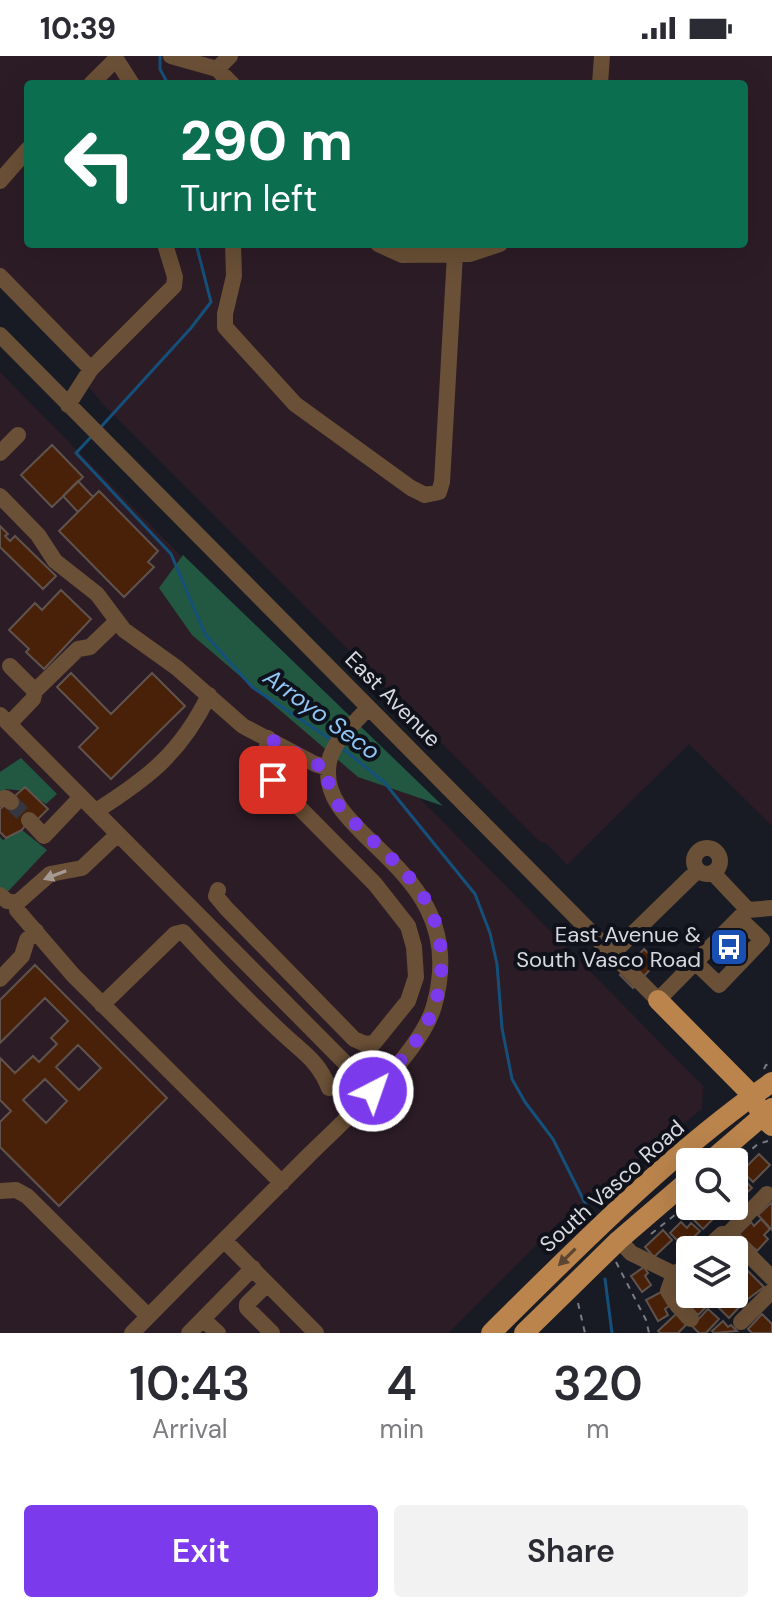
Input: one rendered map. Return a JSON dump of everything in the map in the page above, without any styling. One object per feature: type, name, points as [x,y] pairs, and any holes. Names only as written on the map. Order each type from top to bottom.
[{"type":"main road","name":"East Avenue","points":[[658,1000],[766,1115]]},
{"type":"main road","name":"South Vasco Road","points":[[726,1148],[766,1115],[772,1082]]},
{"type":"main road","name":"South Vasco Road","points":[[491,1333],[611,1215],[766,1115]]},
{"type":"main road","name":"South Vasco Road","points":[[524,1333],[613,1246],[676,1191]]},
{"type":"street","points":[[171,56],[217,69],[228,80]]},
{"type":"street","points":[[217,69],[230,56]]},
{"type":"street","points":[[600,80],[602,56]]},
{"type":"street","points":[[95,80],[120,57],[130,80]]},
{"type":"street","points":[[0,181],[24,154]]},
{"type":"street","points":[[68,405],[91,369],[174,286],[175,277],[166,248]]},
{"type":"street","points":[[233,248],[234,276],[225,327],[295,404],[425,495],[439,492],[442,482],[455,254]]},
{"type":"street","points":[[387,248],[402,255],[470,254],[488,248]]},
{"type":"street","points":[[0,276],[91,369]]},
{"type":"street","name":"East Avenue","points":[[0,335],[658,1000]]},
{"type":"street","points":[[0,453],[18,435]]},
{"type":"street","points":[[0,496],[38,535],[55,561],[97,594],[124,630],[209,695],[233,719],[315,764],[328,768]]},
{"type":"street","points":[[117,621],[90,647],[78,649],[35,691],[33,699],[4,720],[373,1091]]},
{"type":"street","points":[[10,666],[35,691]]},
{"type":"street","points":[[96,811],[138,784],[174,751],[195,725],[209,695]]},
{"type":"street","points":[[132,1333],[373,1091],[420,1035],[434,1009],[442,970],[440,939],[434,918],[422,895],[339,807],[331,793],[328,768],[334,748],[367,709]]},
{"type":"street","points":[[218,890],[216,896],[230,912],[354,1039],[365,1044],[374,1043],[408,1001],[416,977],[414,947],[408,926],[375,884],[275,783],[265,762],[268,738]]},
{"type":"street","points":[[29,820],[44,836],[81,797]]},
{"type":"street","points":[[118,834],[82,868],[50,874],[17,903],[17,910],[102,1005],[282,1183]]},
{"type":"street","points":[[612,954],[705,872],[744,914],[762,940],[719,985],[695,962]]},
{"type":"street","points":[[0,895],[7,901],[17,903]]},
{"type":"street","points":[[658,1000],[744,914],[772,908]]},
{"type":"street","points":[[196,947],[230,912]]},
{"type":"street","points":[[212,964],[248,930]]},
{"type":"street","points":[[102,1005],[175,934],[183,932],[322,1070],[329,1088]]},
{"type":"street","points":[[0,979],[22,956],[27,940],[39,934]]},
{"type":"street","points":[[265,1016],[298,982]]},
{"type":"street","points":[[282,1033],[315,1000]]},
{"type":"street","points":[[0,1191],[16,1190],[27,1196],[148,1316]]},
{"type":"street","points":[[728,1234],[767,1194]]},
{"type":"street","points":[[720,1236],[728,1234],[772,1278]]},
{"type":"street","points":[[224,1240],[316,1333]]},
{"type":"street","points":[[613,1246],[674,1274],[668,1291],[691,1319]]},
{"type":"street","points":[[189,1333],[253,1268]]},
{"type":"street","points":[[267,1284],[247,1304],[247,1308],[272,1333]]},
{"type":"street","points":[[741,1322],[772,1291]]},
{"type":"street","points":[[203,1319],[218,1333]]},
{"type":"path","points":[[748,1152],[758,1144],[766,1115]]},
{"type":"path","points":[[650,1235],[676,1214]]},
{"type":"path","points":[[613,1246],[649,1333]]},
{"type":"path","points":[[577,1299],[585,1333]]},
{"type":"shaded area","points":[[0,56],[772,56],[772,826],[689,744],[567,865],[546,843],[540,842],[102,403],[86,384],[93,378],[0,282]]},
{"type":"shaded area","points":[[0,372],[703,1086],[702,1109],[559,1222],[448,1333],[0,1333]]},
{"type":"green space","points":[[183,555],[443,806],[358,777],[192,635],[159,588]]},
{"type":"green space","points":[[21,758],[57,794],[46,804],[26,791],[6,789],[0,795],[0,772]]},
{"type":"green space","points":[[22,830],[47,850],[0,900],[0,837],[3,840]]},
{"type":"building","points":[[52,445],[83,477],[52,507],[21,475]]},
{"type":"building","points":[[78,481],[93,497],[78,512],[63,496]]},
{"type":"building","points":[[99,491],[158,551],[148,562],[154,567],[124,597],[59,531]]},
{"type":"building","points":[[0,526],[10,541],[15,536],[56,576],[43,589],[0,547]]},
{"type":"building","points":[[61,590],[91,619],[44,669],[9,630],[35,603],[42,610]]},
{"type":"building","points":[[71,673],[111,714],[152,673],[185,706],[111,779],[79,747],[98,728],[57,687]]},
{"type":"building","points":[[25,787],[48,809],[36,821],[32,815],[22,830],[6,838],[0,832],[0,809]]},
{"type":"building","points":[[644,949],[657,962],[633,988],[620,975]]},
{"type":"building","points":[[35,965],[167,1098],[59,1206],[0,1147],[0,1122],[11,1111],[0,1100],[0,1058],[15,1073],[33,1056],[39,1062],[57,1044],[51,1038],[68,1021],[45,998],[0,1043],[0,1000]],"holes":[[[78,1045],[101,1068],[79,1090],[56,1067]],[[45,1079],[67,1101],[46,1123],[23,1100]]]},
{"type":"building","points":[[759,1154],[770,1165],[753,1182],[748,1177],[748,1165]]},
{"type":"building","points":[[772,1202],[772,1230],[758,1215]]},
{"type":"building","points":[[761,1219],[770,1229],[764,1235],[768,1239],[757,1251],[748,1242],[748,1236],[739,1234],[751,1222],[754,1226]]},
{"type":"building","points":[[694,1220],[712,1220],[703,1229]]},
{"type":"building","points":[[681,1222],[687,1228],[691,1223],[700,1231],[695,1236],[676,1236],[676,1239],[670,1233]]},
{"type":"building","points":[[663,1230],[672,1240],[654,1257],[645,1247]]},
{"type":"building","points":[[644,1267],[651,1285],[642,1292],[631,1276]]},
{"type":"building","points":[[748,1271],[764,1287],[748,1299]]},
{"type":"building","points":[[661,1292],[669,1306],[665,1309],[668,1315],[658,1321],[646,1300]]},
{"type":"building","points":[[691,1308],[705,1308],[698,1315]]},
{"type":"building","points":[[719,1308],[738,1308],[729,1318]]},
{"type":"building","points":[[708,1309],[719,1319],[706,1333],[699,1333],[692,1326]]},
{"type":"building","points":[[676,1314],[686,1325],[678,1333],[660,1333],[658,1331]]},
{"type":"building","points":[[762,1314],[772,1324],[772,1333],[752,1333],[748,1329]]},
{"type":"building","points":[[723,1321],[737,1331],[714,1333],[712,1331]]},
{"type":"waterway","name":"Arroyo Seco","points":[[160,56],[160,69],[166,80]]},
{"type":"waterway","name":"Arroyo Seco","points":[[100,428],[211,302],[197,248]]},
{"type":"waterway","name":"Arroyo Seco","points":[[92,436],[76,453],[171,554],[205,634],[252,687],[333,741]]},
{"type":"waterway","name":"Arroyo Seco","points":[[342,748],[384,782],[475,894],[490,933],[497,964],[502,1028],[512,1079],[553,1139],[592,1217]]},
{"type":"waterway","name":"Arroyo Seco","points":[[605,1279],[612,1333]]},
{"type":"tunnel","points":[[11,802],[29,820]]},
{"type":"place","name":"East Avenue & South Vasco Road","points":[[729,947]]},
{"type":"route","points":[[273,780],[265,762],[268,738],[328,768],[331,793],[339,807],[402,871],[422,895],[434,918],[440,939],[442,970],[434,1009],[420,1035],[373,1091]]}]
